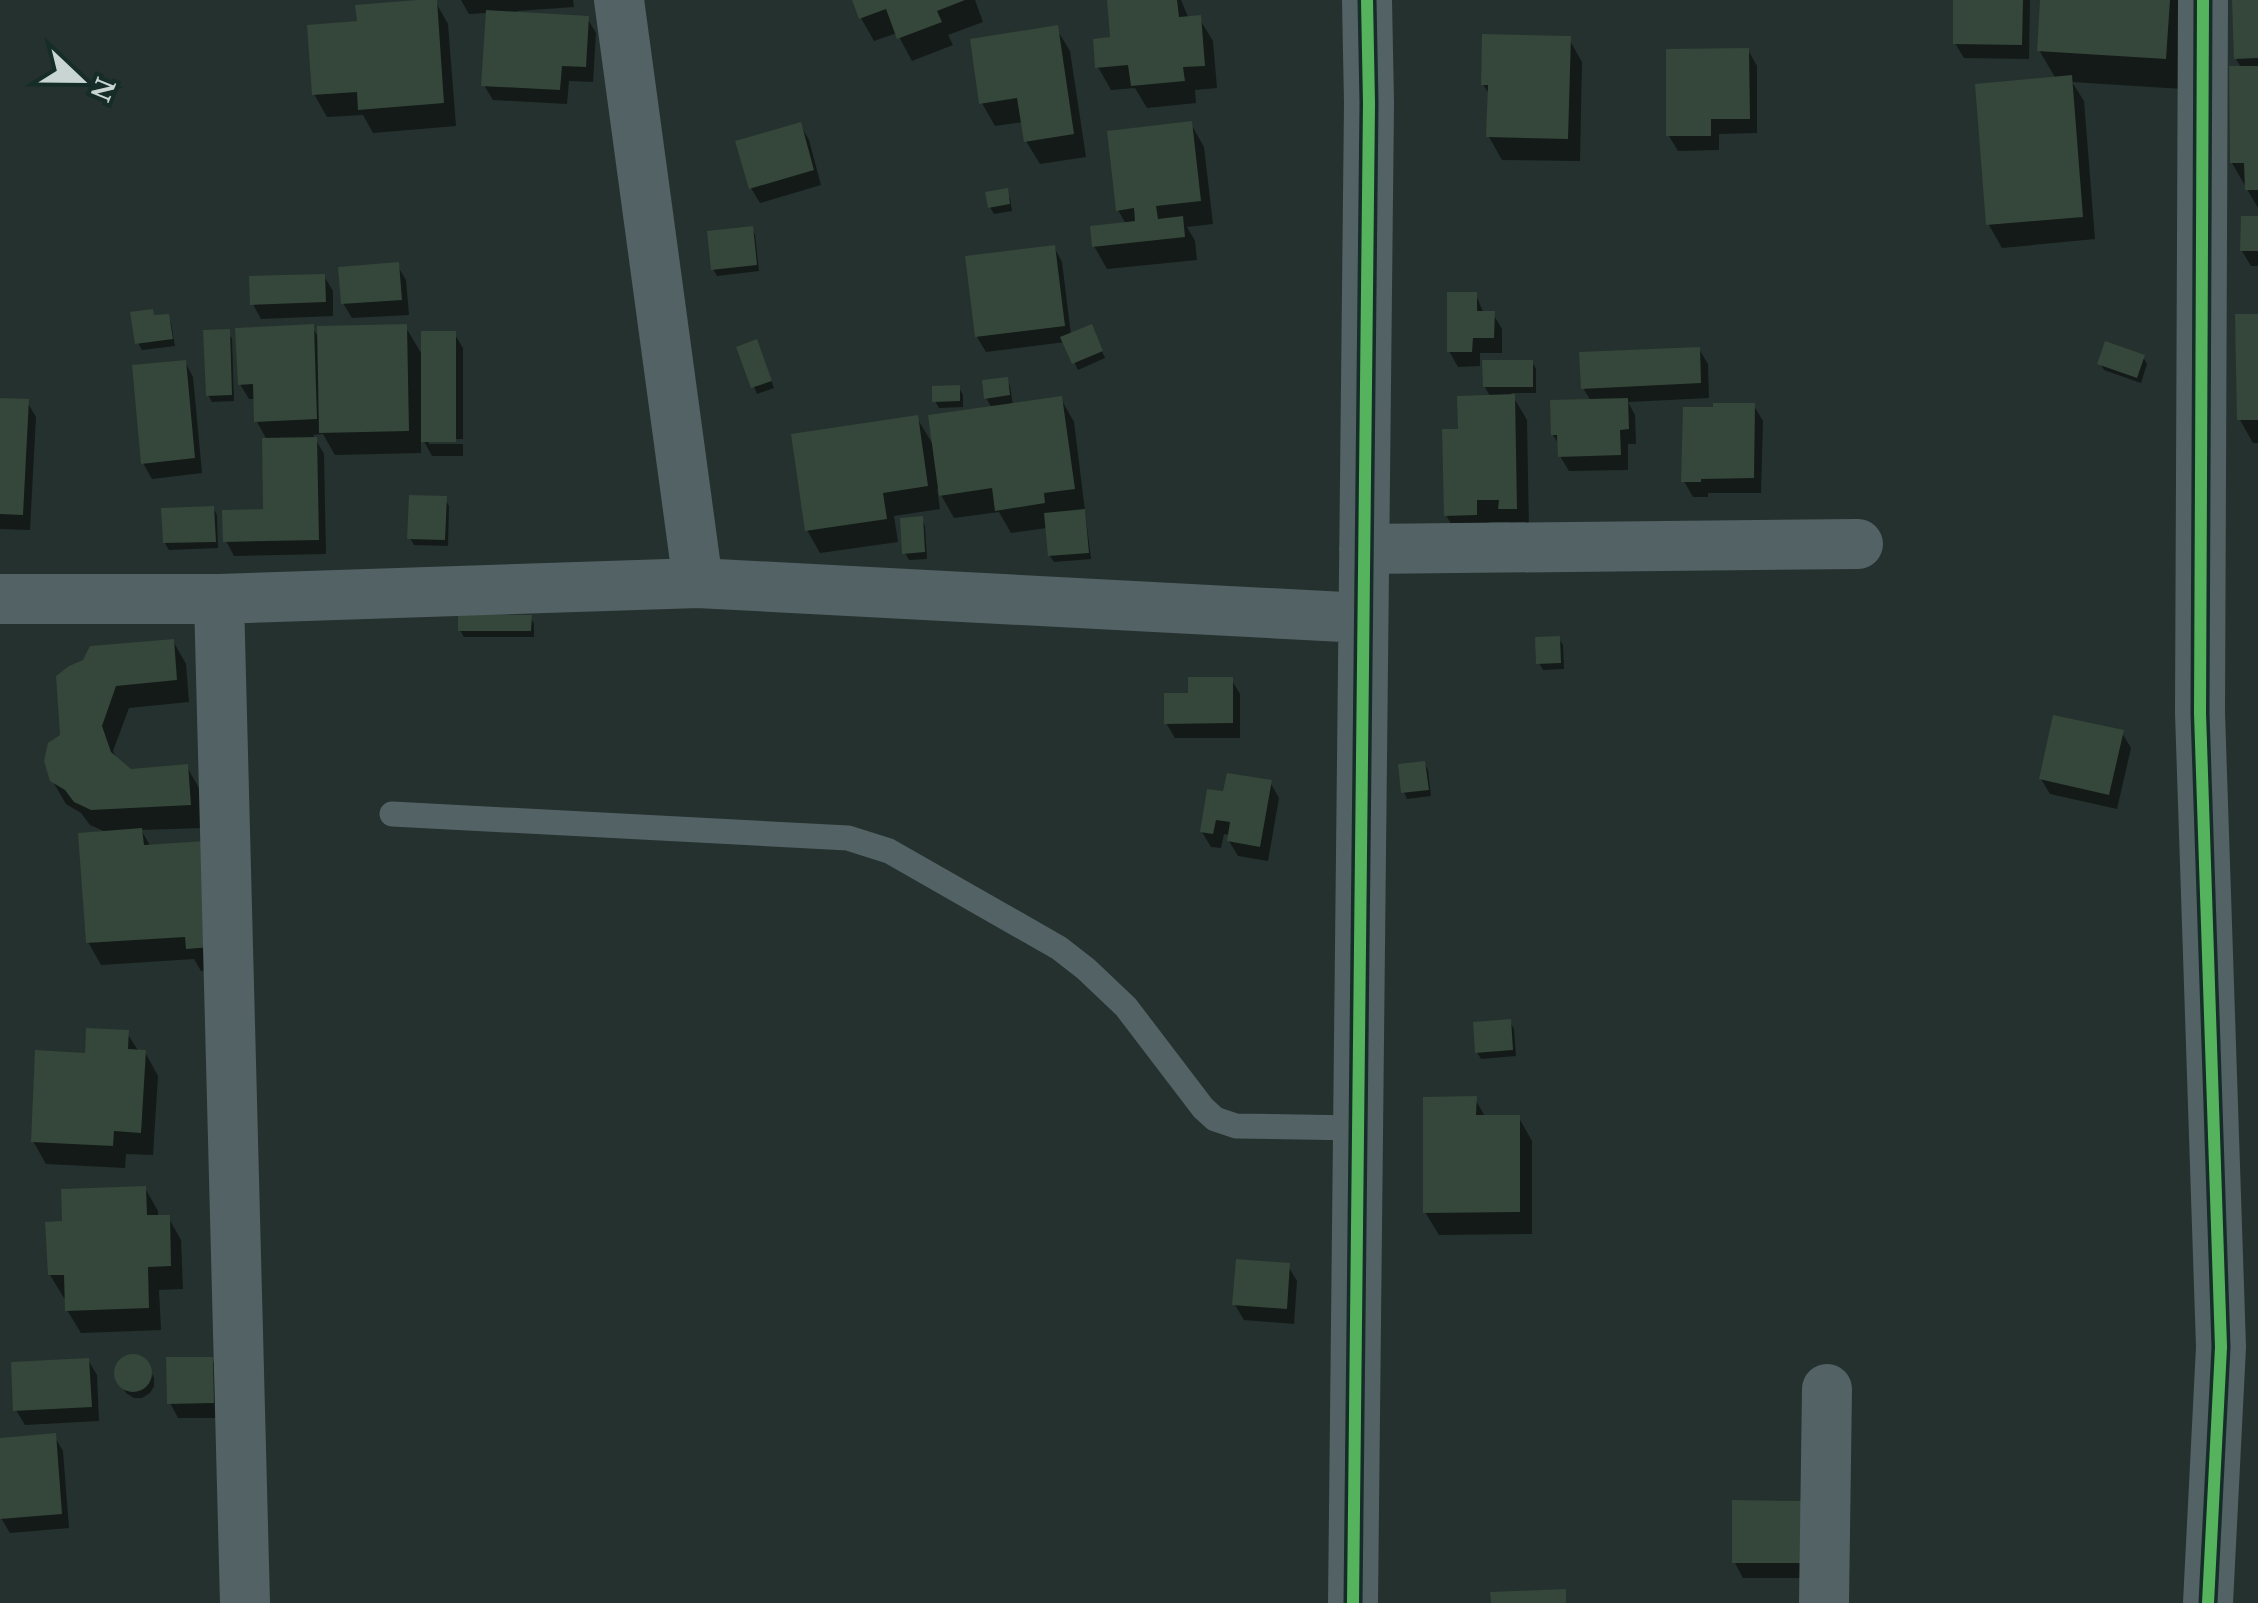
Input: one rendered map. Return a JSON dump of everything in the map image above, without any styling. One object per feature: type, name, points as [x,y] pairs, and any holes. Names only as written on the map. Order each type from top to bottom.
[{"type":"street","points":[[618,0],[698,583]]},
{"type":"street","points":[[1352,1603],[1367,0]]},
{"type":"street","points":[[2202,0],[2200,712],[2221,1347],[2208,1603]]},
{"type":"street","points":[[1364,549],[1858,544]]},
{"type":"street","points":[[0,599],[219,599],[698,583],[1363,618]]},
{"type":"street","points":[[219,599],[244,1603]]},
{"type":"street","points":[[1824,1603],[1826,1389]]},
{"type":"lane","points":[[392,814],[848,838],[890,850],[1059,948],[1086,969],[1126,1007],[1202,1108],[1215,1119],[1236,1126],[1358,1128]]},
{"type":"building","points":[[437,0],[444,103],[358,110],[357,92],[312,95],[307,25],[357,21],[355,5]]},
{"type":"building","points":[[852,0],[965,0],[937,11],[942,22],[897,39],[886,9],[859,19]]},
{"type":"building","points":[[1107,0],[1177,0],[1179,17],[1201,15],[1205,66],[1183,67],[1185,81],[1131,86],[1128,65],[1095,68],[1093,39],[1110,37]]},
{"type":"building","points":[[1953,0],[2023,0],[2022,45],[1953,44]]},
{"type":"building","points":[[2040,0],[2170,0],[2166,59],[2037,51]]},
{"type":"building","points":[[2232,0],[2258,0],[2258,58],[2234,59]]},
{"type":"building","points":[[486,10],[589,16],[586,67],[562,66],[560,90],[481,86]]},
{"type":"building","points":[[1058,25],[1074,134],[1024,142],[1017,98],[979,104],[970,39]]},
{"type":"building","points":[[1482,34],[1571,36],[1568,139],[1486,137],[1488,85],[1481,85]]},
{"type":"building","points":[[1749,48],[1750,119],[1711,119],[1711,136],[1666,136],[1666,49]]},
{"type":"building","points":[[2229,66],[2258,66],[2258,190],[2245,190],[2244,163],[2230,163]]},
{"type":"building","points":[[2072,75],[2083,217],[1986,225],[1975,84]]},
{"type":"building","points":[[1192,121],[1201,201],[1156,206],[1158,219],[1183,216],[1185,237],[1092,247],[1090,226],[1135,221],[1134,208],[1116,211],[1107,131]]},
{"type":"building","points":[[801,122],[814,170],[749,189],[735,141]]},
{"type":"building","points":[[1008,188],[1010,204],[988,208],[985,192]]},
{"type":"building","points":[[2241,216],[2258,216],[2258,251],[2240,251]]},
{"type":"building","points":[[753,226],[757,265],[711,270],[707,231]]},
{"type":"building","points":[[1055,245],[1065,326],[975,337],[965,256]]},
{"type":"building","points":[[399,262],[402,300],[341,304],[338,267]]},
{"type":"building","points":[[325,274],[326,302],[250,305],[249,276]]},
{"type":"building","points":[[1447,292],[1477,292],[1477,311],[1495,311],[1494,338],[1473,338],[1472,352],[1447,352]]},
{"type":"building","points":[[153,309],[154,315],[169,314],[173,339],[135,344],[130,312]]},
{"type":"building","points":[[2235,314],[2258,314],[2258,420],[2237,420]]},
{"type":"building","points":[[314,324],[317,419],[254,422],[253,384],[238,385],[235,328]]},
{"type":"building","points":[[407,324],[409,431],[319,433],[317,326]]},
{"type":"building","points":[[1092,324],[1103,351],[1072,364],[1060,337]]},
{"type":"building","points":[[230,329],[232,395],[206,396],[203,330]]},
{"type":"building","points":[[421,331],[456,331],[456,442],[421,442]]},
{"type":"building","points":[[757,339],[772,381],[751,388],[736,347]]},
{"type":"building","points":[[2105,341],[2145,355],[2137,378],[2097,364]]},
{"type":"building","points":[[1700,347],[1701,383],[1581,389],[1579,352]]},
{"type":"building","points":[[186,360],[195,458],[141,464],[132,365]]},
{"type":"building","points":[[1482,360],[1533,360],[1533,387],[1483,387]]},
{"type":"building","points":[[1008,377],[1010,395],[984,399],[982,380]]},
{"type":"building","points":[[960,385],[960,401],[932,402],[932,386]]},
{"type":"building","points":[[1515,394],[1517,509],[1498,509],[1499,500],[1477,500],[1477,515],[1444,516],[1442,429],[1458,429],[1457,396]]},
{"type":"building","points":[[1062,396],[1075,489],[1044,493],[1045,503],[995,511],[992,488],[939,496],[928,415]]},
{"type":"building","points":[[0,398],[29,399],[23,515],[0,514]]},
{"type":"building","points":[[1628,398],[1629,429],[1620,430],[1621,455],[1558,457],[1557,435],[1551,435],[1550,400]]},
{"type":"building","points":[[1713,403],[1755,403],[1754,478],[1681,482],[1683,407],[1713,407]]},
{"type":"building","points":[[918,415],[928,486],[883,493],[887,519],[805,531],[791,434]]},
{"type":"building","points":[[317,437],[319,540],[223,542],[222,510],[263,509],[262,438]]},
{"type":"building","points":[[409,495],[447,496],[445,540],[407,539]]},
{"type":"building","points":[[214,506],[216,542],[163,543],[161,508]]},
{"type":"building","points":[[1085,509],[1089,553],[1048,556],[1044,513]]},
{"type":"building","points":[[923,516],[925,552],[902,554],[900,518]]},
{"type":"building","points":[[458,614],[532,615],[531,631],[458,631]]},
{"type":"building","points":[[1560,636],[1561,663],[1536,664],[1535,637]]},
{"type":"building","points":[[174,639],[177,680],[116,686],[102,726],[111,752],[131,769],[188,764],[191,805],[91,810],[74,802],[65,790],[50,781],[44,761],[48,743],[60,735],[56,676],[83,660],[90,646]]},
{"type":"building","points":[[1188,677],[1233,677],[1233,723],[1164,724],[1164,693],[1188,693]]},
{"type":"building","points":[[2053,715],[2124,730],[2109,795],[2039,779]]},
{"type":"building","points":[[1425,761],[1429,790],[1401,793],[1398,764]]},
{"type":"building","points":[[1227,773],[1272,780],[1260,847],[1227,841],[1230,822],[1216,820],[1213,834],[1200,832],[1207,789],[1223,791]]},
{"type":"building","points":[[142,828],[144,845],[205,841],[212,947],[186,949],[185,937],[86,943],[78,833]]},
{"type":"building","points":[[1511,1019],[1513,1050],[1475,1053],[1473,1022]]},
{"type":"building","points":[[86,1028],[129,1030],[128,1049],[146,1050],[141,1133],[114,1131],[113,1146],[31,1142],[35,1050],[85,1053]]},
{"type":"building","points":[[1477,1096],[1476,1115],[1520,1115],[1520,1212],[1423,1213],[1423,1097]]},
{"type":"building","points":[[146,1186],[147,1215],[170,1215],[171,1266],[148,1267],[149,1308],[65,1311],[64,1275],[48,1275],[45,1222],[62,1221],[61,1189]]},
{"type":"building","points":[[1236,1259],[1290,1263],[1287,1309],[1232,1305]]},
{"type":"building","points":[[133,1354],[146,1360],[152,1373],[146,1386],[133,1392],[120,1386],[114,1373],[120,1360]]},
{"type":"building","points":[[166,1357],[213,1357],[214,1403],[167,1404]]},
{"type":"building","points":[[89,1358],[92,1407],[13,1411],[11,1362]]},
{"type":"building","points":[[56,1433],[62,1514],[0,1519],[0,1438]]},
{"type":"building","points":[[1732,1500],[1805,1501],[1804,1563],[1732,1563]]},
{"type":"building","points":[[1566,1589],[1566,1603],[1491,1603],[1490,1592]]},
{"type":"cycle path","points":[[1353,1603],[1367,0]]},
{"type":"cycle path","points":[[2203,0],[2200,713],[2221,1347],[2208,1603]]}]
